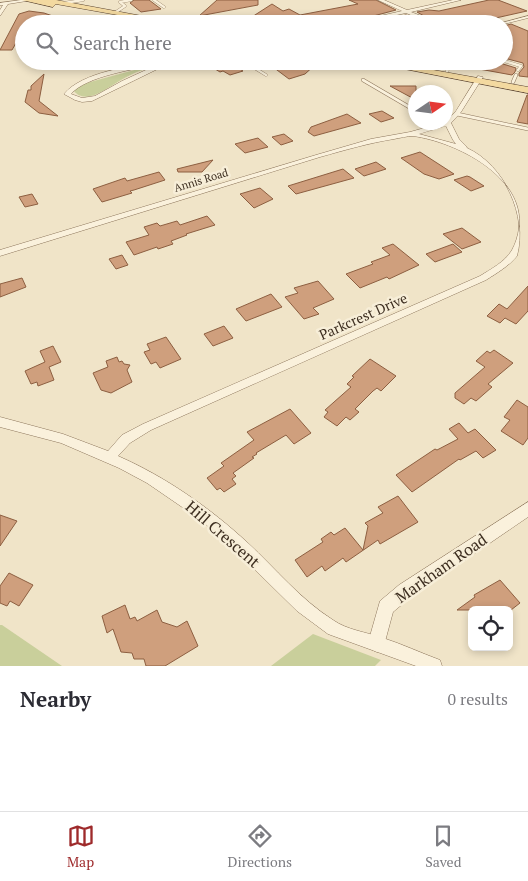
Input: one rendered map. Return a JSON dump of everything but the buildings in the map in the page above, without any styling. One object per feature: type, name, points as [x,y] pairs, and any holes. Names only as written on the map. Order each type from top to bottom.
[{"type":"main road","points":[[28,0],[109,15]]},
{"type":"main road","points":[[45,0],[132,15]]},
{"type":"main road","points":[[416,70],[478,79],[528,90]]},
{"type":"main road","points":[[438,74],[445,70]]},
{"type":"main road","points":[[454,70],[478,79],[514,79],[528,85]]},
{"type":"street","points":[[6,3],[20,0]]},
{"type":"street","points":[[0,4],[28,0]]},
{"type":"street","points":[[380,0],[414,15]]},
{"type":"street","points":[[388,15],[459,0]]},
{"type":"street","points":[[0,15],[6,3]]},
{"type":"street","points":[[513,21],[528,17]]},
{"type":"street","points":[[516,20],[528,24]]},
{"type":"street","points":[[132,70],[90,80],[72,87],[67,94],[85,99],[103,96],[120,84],[150,70]]},
{"type":"street","points":[[453,117],[457,114],[478,79]]},
{"type":"street","points":[[411,134],[423,130]]},
{"type":"street","name":"Parkcrest Drive","points":[[110,457],[126,439],[147,427],[483,278],[507,261],[514,254],[522,240],[524,221],[522,210],[507,181],[456,140],[447,130]]},
{"type":"street","name":"Parkcrest Drive","points":[[411,134],[444,141],[469,151]]},
{"type":"street","name":"Annis Road","points":[[0,253],[349,147],[411,134]]},
{"type":"street","name":"Hill Crescent","points":[[0,422],[49,433],[110,457],[168,489],[189,503],[231,537],[305,610],[331,628],[434,666]]},
{"type":"street","name":"Markham Road","points":[[377,644],[386,607],[405,591],[528,509]]},
{"type":"lane","points":[[63,3],[83,0]]},
{"type":"lane","points":[[116,12],[125,6],[120,2],[131,0]]},
{"type":"lane","points":[[154,0],[164,7]]},
{"type":"lane","points":[[513,64],[521,67]]},
{"type":"lane","points":[[258,70],[266,76]]},
{"type":"lane","points":[[363,80],[408,106]]},
{"type":"lane","points":[[457,114],[528,129]]},
{"type":"green space","points":[[134,70],[144,70],[121,80],[104,91],[90,96],[78,95],[73,90],[79,85]]},
{"type":"green space","points":[[0,625],[2,625],[62,666],[0,666]]},
{"type":"green space","points":[[313,634],[381,660],[375,666],[271,666]]}]
